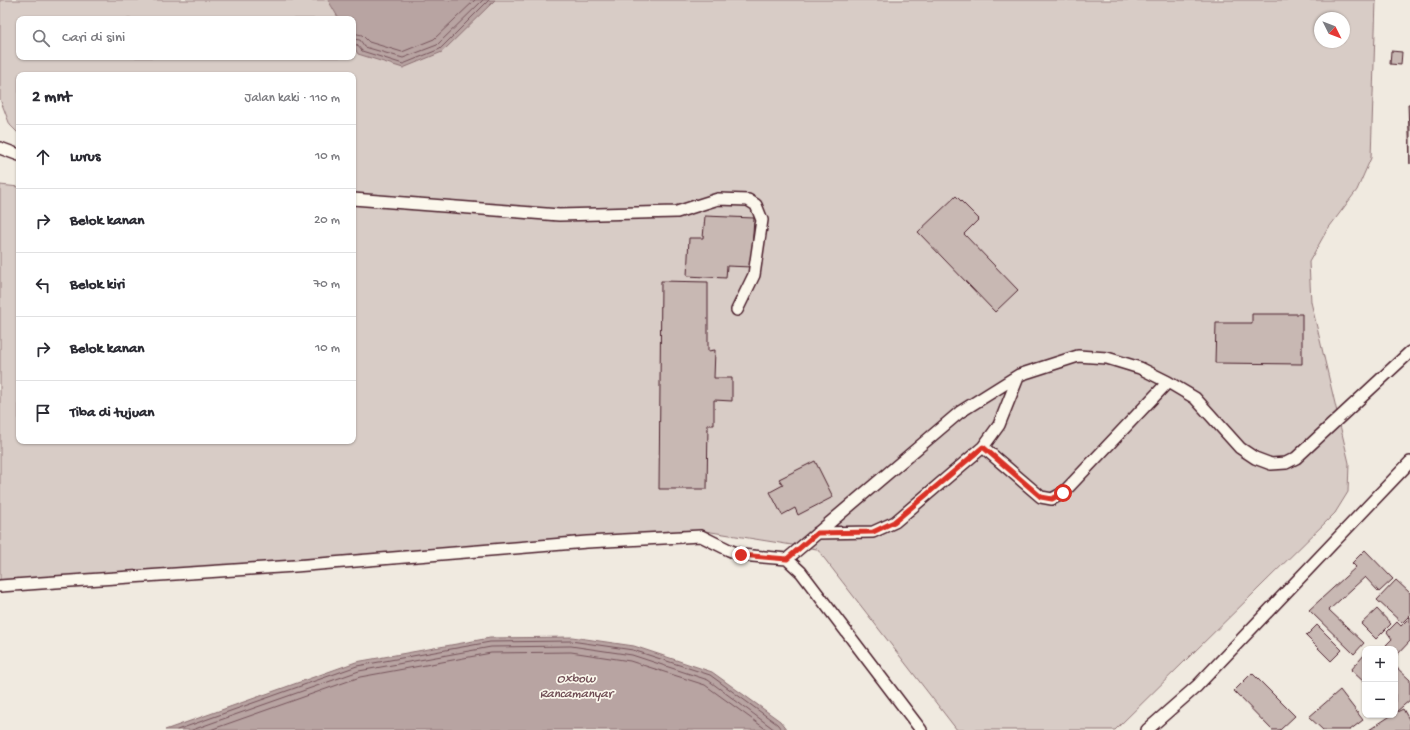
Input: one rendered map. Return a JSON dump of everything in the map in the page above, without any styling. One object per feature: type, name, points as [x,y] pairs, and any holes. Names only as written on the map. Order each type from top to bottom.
[{"type":"lane","points":[[0,148],[16,154]]},
{"type":"lane","points":[[356,200],[559,214],[677,212],[718,199],[748,200],[756,205],[762,220],[754,275],[737,310]]},
{"type":"lane","points":[[787,559],[960,412],[1019,375],[1078,356],[1107,358],[1140,368],[1195,398],[1240,448],[1255,458],[1271,464],[1286,463],[1296,458],[1410,352]]},
{"type":"lane","points":[[817,533],[873,532],[894,522],[983,447],[999,425],[1019,375]]},
{"type":"lane","points":[[983,447],[1041,497],[1052,499],[1063,493],[1168,382]]},
{"type":"lane","points":[[1147,730],[1197,686],[1410,462]]},
{"type":"lane","points":[[0,586],[296,566],[587,542],[701,536],[741,555],[787,559],[801,572],[921,730]]},
{"type":"shaded area","points":[[0,0],[1376,0],[1371,158],[1357,190],[1327,230],[1309,262],[1311,302],[1349,463],[1348,492],[1335,513],[1115,730],[957,730],[817,549],[705,531],[0,585],[0,185],[16,187],[16,444],[356,444],[356,72],[16,72],[16,131],[10,125],[0,99]]},
{"type":"water","points":[[328,0],[495,0],[442,52],[403,68],[358,54],[356,50],[356,16],[337,16]]},
{"type":"water","name":"Oxbow Rancamanyar","points":[[572,637],[634,646],[712,672],[780,721],[787,730],[165,730],[356,662],[490,638]]},
{"type":"building","points":[[1391,51],[1402,52],[1401,65],[1390,64]]},
{"type":"building","points":[[1408,104],[1410,104],[1410,164]]},
{"type":"building","points":[[956,196],[979,219],[964,234],[1018,290],[995,312],[918,232]]},
{"type":"building","points":[[705,216],[754,218],[751,267],[727,266],[726,278],[687,276],[689,238],[703,238]]},
{"type":"building","points":[[661,281],[708,282],[708,351],[715,350],[714,378],[732,378],[732,401],[714,400],[714,425],[708,425],[707,489],[659,489]]},
{"type":"building","points":[[1252,314],[1302,314],[1302,364],[1215,363],[1216,323],[1252,323]]},
{"type":"building","points":[[815,461],[833,497],[798,515],[795,508],[782,515],[770,492],[783,485],[779,479]]},
{"type":"building","points":[[1365,550],[1393,579],[1379,592],[1365,577],[1329,610],[1364,643],[1354,654],[1309,610],[1356,567],[1352,563]]},
{"type":"building","points":[[1396,580],[1410,593],[1410,615],[1402,623],[1377,600]]},
{"type":"building","points":[[1377,609],[1391,624],[1376,639],[1361,624]]},
{"type":"building","points":[[1410,617],[1410,641],[1398,654],[1398,646],[1386,645],[1392,639],[1387,632],[1397,622],[1401,626]]},
{"type":"building","points":[[1317,625],[1342,650],[1331,661],[1306,636]]},
{"type":"building","points":[[1362,657],[1362,680],[1351,670]]},
{"type":"building","points":[[1398,669],[1410,680],[1410,700],[1398,710]]},
{"type":"building","points":[[1252,673],[1295,716],[1280,730],[1272,730],[1234,691]]},
{"type":"building","points":[[1340,690],[1363,720],[1350,730],[1323,730],[1309,717]]},
{"type":"building","points":[[1403,709],[1410,721],[1410,730],[1369,730],[1387,718],[1398,718],[1398,712]]},
{"type":"route","points":[[741,555],[755,555],[787,559],[817,533],[873,532],[894,522],[983,447],[1041,497],[1052,499],[1063,493]]}]
